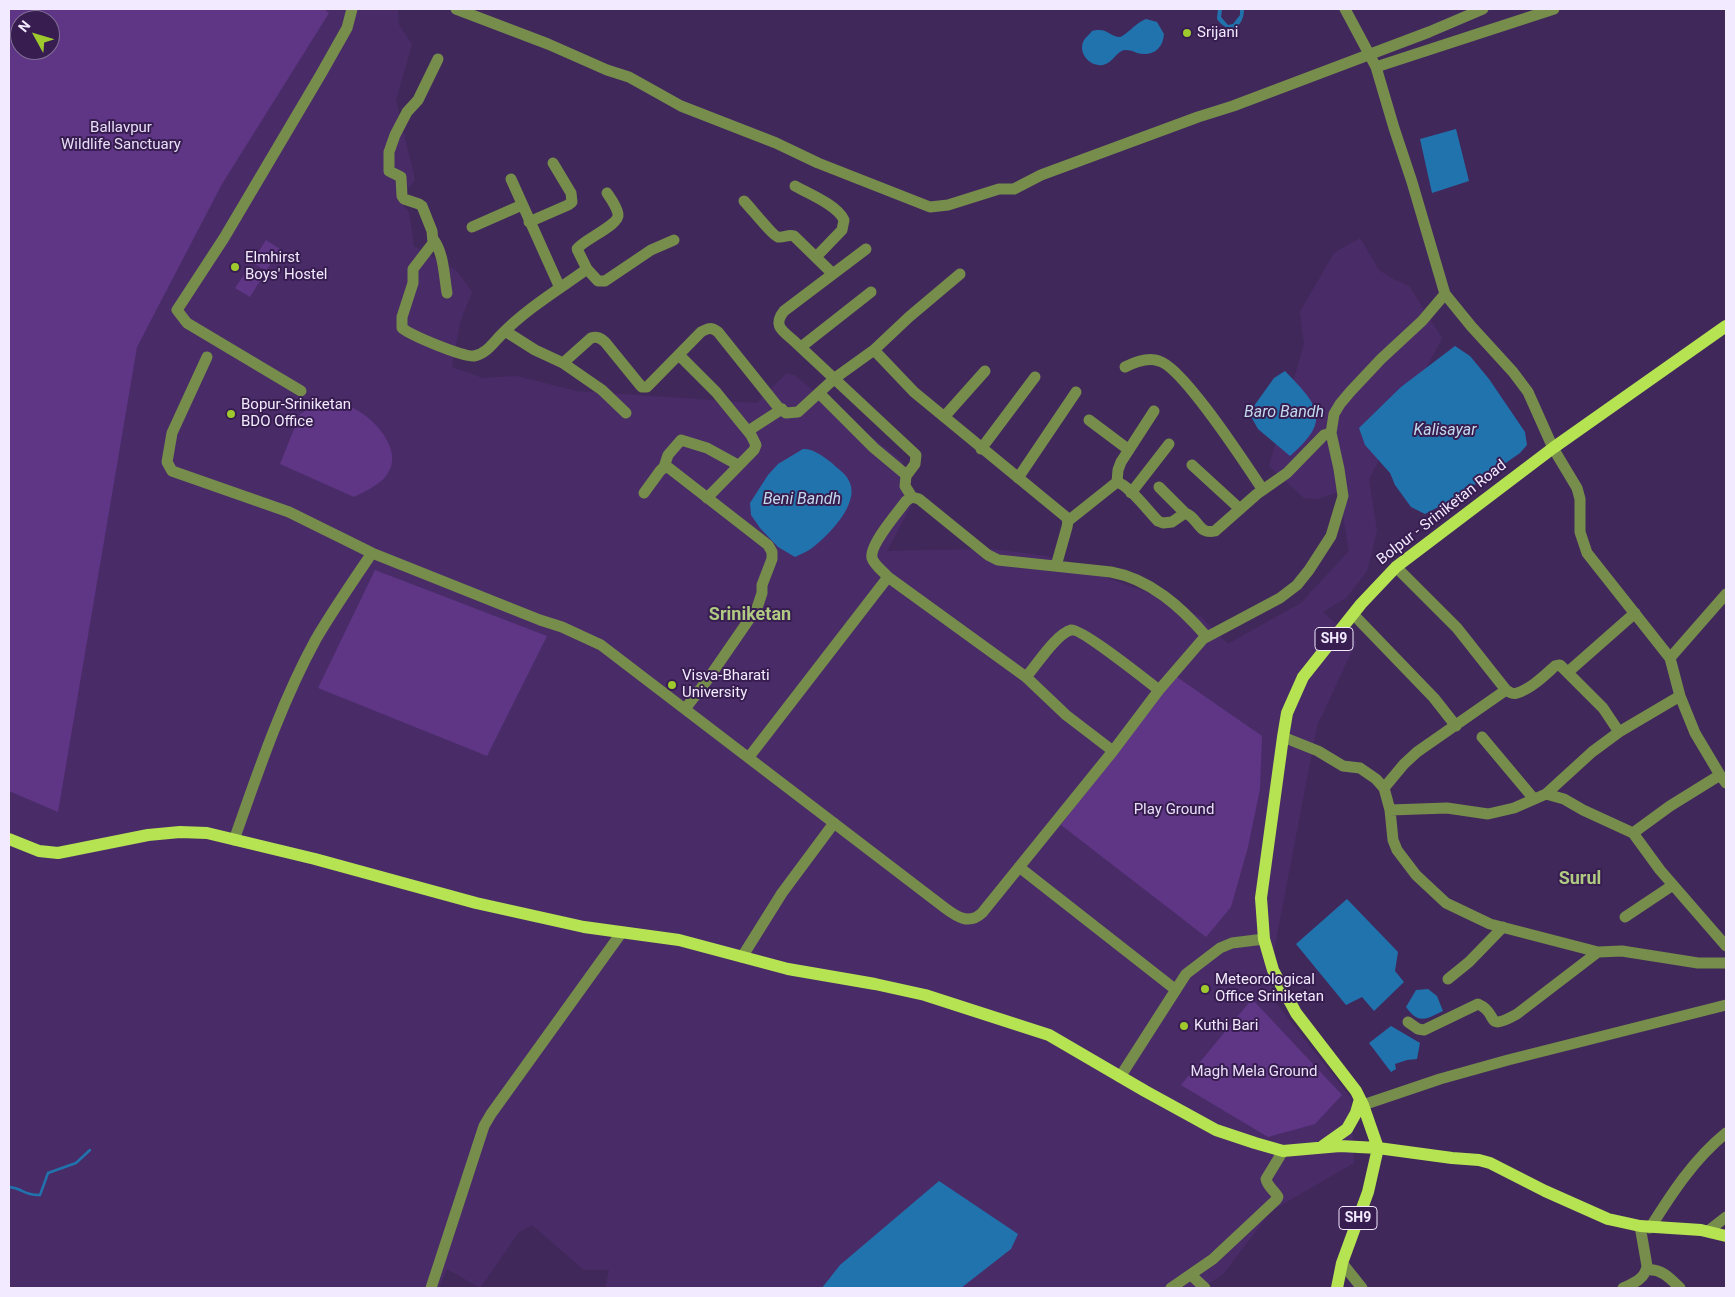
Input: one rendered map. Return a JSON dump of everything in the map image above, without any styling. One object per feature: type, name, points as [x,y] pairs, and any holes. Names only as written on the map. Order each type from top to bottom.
[{"type":"main road","name":"Bolpur - Sriniketan Road","points":[[1378,1148],[1362,1102],[1296,1013],[1273,970],[1264,939],[1261,898],[1287,713],[1303,677],[1361,604],[1396,567],[1553,448],[1726,326]]},
{"type":"main road","points":[[9,838],[39,851],[58,853],[148,835],[180,832],[207,834],[315,860],[476,903],[584,927],[679,940],[788,969],[925,995],[1049,1035],[1216,1130],[1283,1151],[1340,1146],[1378,1148],[1480,1160],[1490,1163],[1599,1216],[1645,1227],[1708,1232],[1726,1236]]},
{"type":"main road","points":[[1322,1147],[1347,1129],[1362,1102]]},
{"type":"main road","name":"SH9","points":[[1337,1288],[1342,1263],[1368,1192],[1378,1148]]},
{"type":"street","points":[[301,391],[187,323],[178,310],[224,238],[321,74],[347,28],[352,9]]},
{"type":"street","points":[[456,9],[548,44],[607,70],[629,77],[681,106],[776,142],[818,163],[930,207],[948,205],[999,189],[1014,189],[1040,175],[1233,106],[1429,32],[1458,13],[1483,9]]},
{"type":"street","points":[[1345,9],[1376,67],[1445,294],[1470,326],[1519,379],[1528,392],[1553,448],[1577,488],[1580,499],[1580,532],[1587,553],[1670,658],[1680,696],[1694,733],[1723,779],[1670,806],[1633,833]]},
{"type":"street","points":[[1376,67],[1554,9]]},
{"type":"street","points":[[438,59],[418,100],[407,112],[390,146],[389,171],[401,177],[403,198],[406,201],[422,206],[432,231],[433,239],[430,247],[413,269],[413,283],[402,317],[402,328],[426,340],[463,354],[472,356],[482,354],[516,319],[587,269]]},
{"type":"street","points":[[529,222],[568,205],[573,200],[571,193],[553,163]]},
{"type":"street","points":[[511,179],[560,288]]},
{"type":"street","points":[[795,186],[842,214],[844,220],[842,230],[816,257]]},
{"type":"street","points":[[607,193],[618,213],[618,218],[578,246],[577,251],[587,269],[598,281],[605,281],[651,250],[674,240]]},
{"type":"street","points":[[744,201],[753,209],[774,236],[780,238],[792,235],[833,274]]},
{"type":"street","points":[[472,227],[522,205]]},
{"type":"street","points":[[433,239],[438,245],[447,293]]},
{"type":"street","points":[[866,249],[784,311],[778,318],[781,328],[916,455],[915,464],[906,476],[905,486],[912,497],[920,500],[998,560],[1117,573],[1141,580],[1182,609],[1206,636]]},
{"type":"street","points":[[563,363],[591,338],[601,338],[640,385],[646,387],[701,332],[708,328],[713,329],[718,332],[782,409],[790,414],[798,412],[835,378],[874,350],[909,317],[960,274]]},
{"type":"street","points":[[801,347],[871,292]]},
{"type":"street","points":[[207,357],[172,433],[167,462],[172,471],[289,512],[372,553],[562,627],[601,645],[945,908],[965,920],[977,917],[982,913],[1113,751],[1159,690],[1206,636],[1280,598],[1297,585],[1331,536],[1342,496],[1340,469],[1331,433],[1334,414],[1340,404],[1381,359],[1422,321],[1445,294]]},
{"type":"street","points":[[505,331],[534,350],[563,363],[602,390],[626,413]]},
{"type":"street","points":[[874,350],[914,392],[1066,517],[1068,521]]},
{"type":"street","points":[[679,355],[716,392],[748,431],[756,445],[754,450],[707,498]]},
{"type":"street","points":[[1125,367],[1140,361],[1157,360],[1168,364],[1182,378],[1234,447],[1263,490]]},
{"type":"street","points":[[944,417],[986,371]]},
{"type":"street","points":[[981,449],[1035,378]]},
{"type":"street","points":[[1018,478],[1076,392]]},
{"type":"street","points":[[819,393],[874,448],[906,476]]},
{"type":"street","points":[[748,431],[782,409]]},
{"type":"street","points":[[1056,566],[1068,521],[1117,482],[1118,470],[1128,450],[1154,411]]},
{"type":"street","points":[[1089,420],[1128,450]]},
{"type":"street","points":[[1159,487],[1208,533],[1223,525],[1287,472],[1324,435],[1331,433]]},
{"type":"street","points":[[644,493],[664,467],[668,455],[681,440],[707,448],[738,465]]},
{"type":"street","points":[[1132,493],[1169,444]]},
{"type":"street","points":[[1192,465],[1240,509]]},
{"type":"street","points":[[664,467],[674,471],[768,545],[772,552],[772,558],[762,585],[757,608],[708,680],[685,709]]},
{"type":"street","points":[[1117,482],[1132,493],[1163,524],[1172,522],[1185,513]]},
{"type":"street","points":[[912,497],[906,501],[876,543],[872,552],[873,560],[888,576],[1026,678],[1066,714],[1113,751]]},
{"type":"street","points":[[234,840],[268,744],[296,679],[321,632],[372,553]]},
{"type":"street","points":[[1396,567],[1457,628],[1506,690],[1513,694],[1518,693],[1557,665],[1560,665],[1603,708],[1619,732]]},
{"type":"street","points":[[749,757],[888,576]]},
{"type":"street","points":[[1670,658],[1725,599]]},
{"type":"street","points":[[1568,672],[1635,613]]},
{"type":"street","points":[[1353,614],[1434,698],[1456,726]]},
{"type":"street","points":[[1026,678],[1061,636],[1070,630],[1076,630],[1159,690]]},
{"type":"street","points":[[1384,788],[1417,752],[1506,690]]},
{"type":"street","points":[[1390,810],[1447,808],[1488,814],[1514,808],[1546,794],[1592,752],[1619,732],[1680,696]]},
{"type":"street","points":[[1283,736],[1318,751],[1346,767],[1356,766],[1376,779],[1384,788],[1390,810],[1393,840],[1397,850],[1426,885],[1446,903],[1455,908],[1490,924],[1598,952],[1622,951],[1698,963],[1726,963]]},
{"type":"street","points":[[1482,737],[1534,799]]},
{"type":"street","points":[[1546,794],[1564,799],[1633,833],[1660,870],[1726,946]]},
{"type":"street","points":[[742,957],[787,886],[834,823]]},
{"type":"street","points":[[1019,867],[1176,990]]},
{"type":"street","points":[[1625,917],[1673,885]]},
{"type":"street","points":[[1448,979],[1469,962],[1504,927]]},
{"type":"street","points":[[431,1288],[484,1126],[622,932]]},
{"type":"street","points":[[1120,1077],[1186,974],[1220,948],[1232,943],[1264,939]]},
{"type":"street","points":[[1408,1022],[1418,1029],[1424,1030],[1478,1004],[1487,1010],[1494,1021],[1498,1023],[1503,1022],[1517,1014],[1598,952]]},
{"type":"street","points":[[1362,1102],[1508,1060],[1726,1006]]},
{"type":"street","points":[[1623,1288],[1639,1280],[1646,1270],[1645,1227],[1679,1183],[1726,1133]]},
{"type":"street","points":[[1171,1288],[1213,1259],[1276,1200],[1278,1197],[1266,1179],[1283,1151]]},
{"type":"street","points":[[1708,1232],[1726,1217]]},
{"type":"street","points":[[1342,1263],[1362,1288]]},
{"type":"street","points":[[1646,1270],[1654,1269],[1663,1273],[1680,1288]]},
{"type":"street","points":[[1191,1275],[1205,1288]]},
{"type":"shaded area","name":"Visva-Bharati University","points":[[130,9],[398,9],[399,25],[412,44],[396,100],[415,180],[399,199],[409,213],[414,246],[457,271],[472,292],[460,322],[452,367],[483,378],[517,376],[576,391],[757,403],[786,374],[794,375],[903,462],[902,490],[912,504],[887,551],[992,549],[1047,556],[1155,595],[1201,617],[1228,644],[1301,603],[1349,551],[1339,492],[1317,499],[1304,498],[1269,466],[1304,344],[1300,312],[1334,253],[1360,238],[1379,270],[1409,286],[1442,338],[1369,479],[1377,531],[1367,571],[1347,597],[1323,612],[1356,642],[1317,726],[1275,945],[1272,998],[1351,1098],[1354,1163],[1271,1211],[1224,1273],[1203,1288],[605,1288],[609,1270],[584,1270],[532,1225],[519,1232],[480,1288],[447,1269],[439,1288],[9,1288],[9,74],[35,60],[60,60],[60,47]]},
{"type":"green space","name":"Ballavpur Wildlife Sanctuary","points":[[9,9],[324,9],[329,13],[222,184],[137,347],[58,812],[9,791]]},
{"type":"green space","points":[[266,240],[280,249],[266,271],[252,262]]},
{"type":"green space","points":[[249,267],[263,276],[250,297],[235,288]]},
{"type":"green space","points":[[317,404],[341,404],[353,408],[373,422],[388,442],[392,453],[392,463],[388,473],[381,481],[354,497],[280,464],[300,414]]},
{"type":"green space","points":[[375,570],[547,636],[487,756],[318,688]]},
{"type":"green space","name":"Play Ground","points":[[1174,675],[1262,736],[1260,789],[1248,847],[1231,907],[1206,937],[1061,825]]},
{"type":"green space","name":"Magh Mela Ground","points":[[1252,999],[1342,1095],[1315,1124],[1268,1137],[1181,1085]]},
{"type":"water","points":[[1218,9],[1222,9],[1221,17],[1228,25],[1233,24],[1240,15],[1240,9],[1244,9],[1239,25],[1231,28],[1222,24],[1217,19]]},
{"type":"water","points":[[1146,19],[1157,22],[1164,34],[1159,48],[1155,51],[1142,54],[1125,50],[1119,52],[1103,65],[1094,64],[1086,58],[1082,45],[1092,31],[1102,30],[1113,36],[1120,37]]},
{"type":"water","points":[[1456,129],[1469,181],[1432,193],[1420,139]]},
{"type":"water","name":"Kalisayar","points":[[1455,346],[1470,356],[1489,379],[1525,432],[1527,445],[1520,453],[1457,497],[1425,514],[1411,507],[1395,485],[1390,473],[1365,445],[1359,428],[1401,387]]},
{"type":"water","name":"Baro Bandh","points":[[1285,371],[1306,394],[1313,404],[1316,413],[1316,423],[1312,432],[1290,456],[1258,429],[1249,413],[1274,378]]},
{"type":"water","name":"Beni Bandh","points":[[803,449],[823,456],[833,464],[848,478],[852,490],[847,509],[834,527],[812,548],[795,557],[778,547],[760,528],[751,515],[750,503],[768,475],[778,464]]},
{"type":"water","points":[[1347,899],[1398,952],[1395,971],[1404,982],[1374,1011],[1362,997],[1346,1005],[1296,944]]},
{"type":"water","points":[[1428,989],[1437,996],[1443,1011],[1423,1019],[1415,1016],[1406,1007],[1416,990]]},
{"type":"water","points":[[1391,1026],[1420,1043],[1417,1059],[1395,1064],[1396,1069],[1391,1072],[1369,1043]]},
{"type":"water","points":[[939,1181],[1018,1234],[1011,1249],[961,1288],[822,1288],[840,1265]]},
{"type":"waterway","points":[[9,1187],[30,1194],[40,1195],[48,1173],[76,1163],[90,1150]]},
{"type":"place","name":"Srijani","points":[[1187,33]]},
{"type":"place","name":"Elmhirst Boys' Hostel","points":[[235,267]]},
{"type":"place","name":"Bopur-Sriniketan BDO Office","points":[[231,414]]},
{"type":"place","name":"Visva-Bharati University","points":[[672,685]]},
{"type":"place","name":"Meteorological Office Sriniketan","points":[[1205,989]]},
{"type":"place","name":"Kuthi Bari","points":[[1184,1026]]},
{"type":"district","name":"Sriniketan","points":[[750,615]]},
{"type":"district","name":"Surul","points":[[1580,879]]}]
